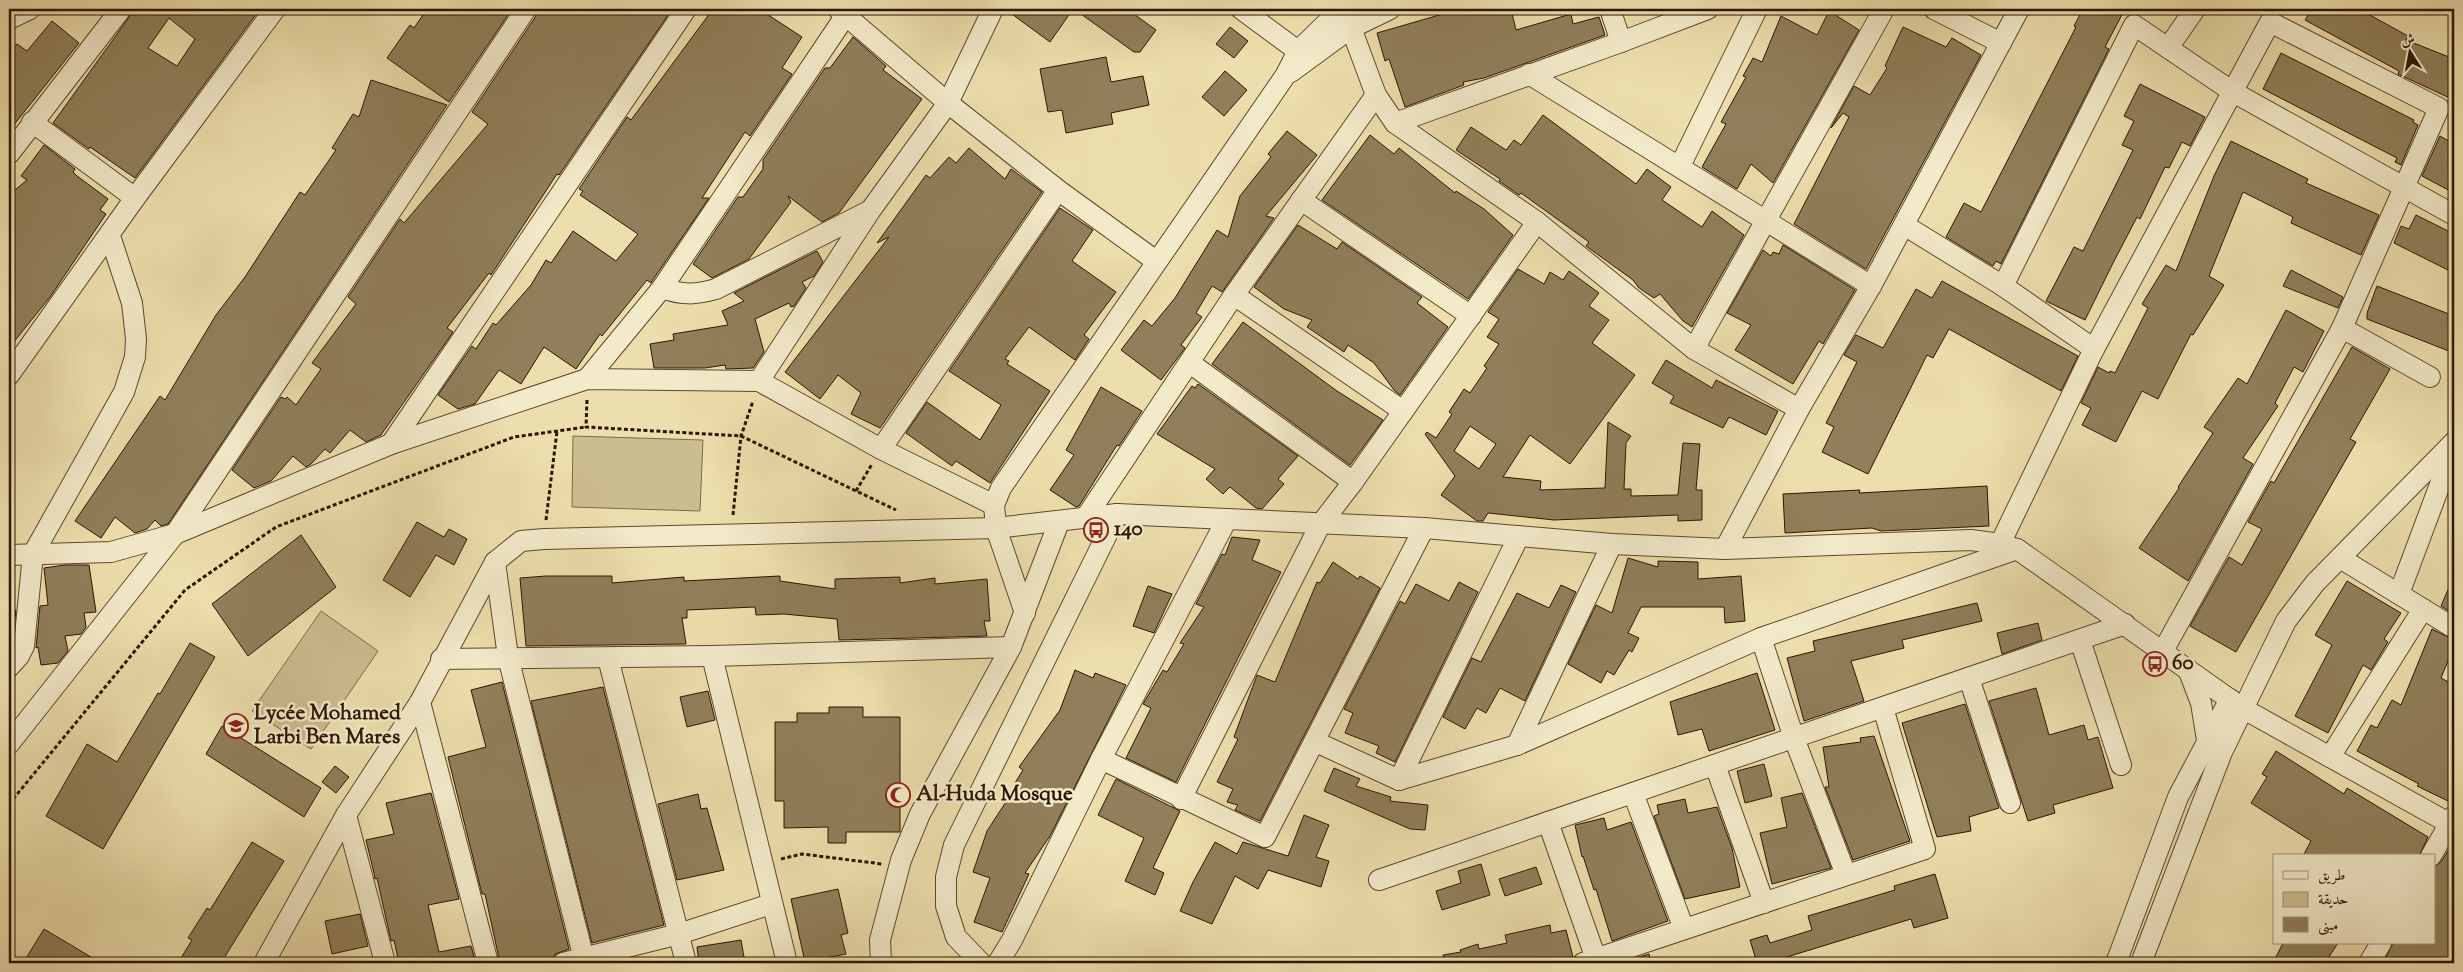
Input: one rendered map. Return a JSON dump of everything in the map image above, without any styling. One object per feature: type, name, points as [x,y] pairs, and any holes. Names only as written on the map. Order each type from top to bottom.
[{"type":"street","points":[[9,19],[30,9]]},
{"type":"street","points":[[9,154],[121,9]]},
{"type":"street","points":[[9,375],[110,236],[135,198],[275,9]]},
{"type":"street","points":[[9,744],[175,534],[526,9]]},
{"type":"street","points":[[391,444],[686,9]]},
{"type":"street","points":[[760,381],[870,211],[948,103],[993,9]]},
{"type":"street","points":[[1241,9],[1298,51]]},
{"type":"street","points":[[1025,613],[996,528],[994,505],[1001,488],[1156,261],[1286,76],[1298,51],[1343,9],[1376,95],[1395,123],[1538,222],[1694,349],[1799,409]]},
{"type":"street","points":[[1286,76],[1351,28],[1390,9]]},
{"type":"street","points":[[1610,9],[1621,42]]},
{"type":"street","points":[[1395,123],[1708,9]]},
{"type":"street","points":[[1680,166],[1758,9]]},
{"type":"street","points":[[1694,349],[1884,9]]},
{"type":"street","points":[[1934,9],[2001,42]]},
{"type":"street","points":[[1725,549],[1799,409],[1871,286],[2019,9]]},
{"type":"street","points":[[2168,48],[2195,9]]},
{"type":"street","points":[[587,379],[662,288],[842,12],[948,103],[1058,190],[1156,261]]},
{"type":"street","points":[[1316,742],[1399,780],[1517,745],[1761,638],[2009,547],[2094,349],[2275,15],[2439,108],[2342,328],[2163,651]]},
{"type":"street","points":[[2003,286],[2134,25],[2233,92],[2454,215]]},
{"type":"street","points":[[1529,74],[1766,219],[1871,286]]},
{"type":"street","points":[[1086,517],[1234,295],[1376,95]]},
{"type":"street","points":[[32,122],[135,198]]},
{"type":"street","points":[[881,449],[1058,190]]},
{"type":"street","points":[[1301,200],[1471,316]]},
{"type":"street","points":[[662,288],[679,294],[696,294],[716,289],[870,211]]},
{"type":"street","points":[[1181,799],[1320,525],[1353,482],[1538,222]]},
{"type":"street","points":[[1904,225],[2003,286],[2094,349]]},
{"type":"street","points":[[9,667],[19,656],[24,646],[33,554],[116,409],[131,375],[136,348],[135,321],[132,303],[110,236]]},
{"type":"street","points":[[1234,295],[1404,411]]},
{"type":"street","points":[[2342,328],[2430,377]]},
{"type":"street","points":[[1190,363],[1353,482]]},
{"type":"street","points":[[9,555],[111,552],[175,534],[391,444],[587,379],[760,381],[881,449],[994,505]]},
{"type":"street","points":[[2116,963],[2176,803],[2207,740],[2236,704],[2286,621],[2315,583],[2454,442]]},
{"type":"street","points":[[2398,594],[2454,447]]},
{"type":"street","points":[[981,963],[956,937],[946,906],[946,877],[954,845],[1117,514]]},
{"type":"street","points":[[264,963],[346,815],[420,702],[441,659],[495,562],[521,541],[544,539],[996,528],[1117,514],[1320,525],[1424,528],[1612,544],[1725,549],[1971,540],[2009,547],[2126,624],[2236,704],[2330,757],[2453,822],[2432,854]]},
{"type":"street","points":[[998,963],[1012,940],[1101,759],[1227,519]]},
{"type":"street","points":[[881,963],[880,940],[900,866],[920,814],[1011,648],[1059,522]]},
{"type":"street","points":[[1101,759],[1181,799],[1265,837],[1316,742],[1424,528]]},
{"type":"street","points":[[1399,780],[1519,536]]},
{"type":"street","points":[[1517,745],[1612,544]]},
{"type":"street","points":[[2340,558],[2454,628]]},
{"type":"street","points":[[495,562],[508,657],[585,961]]},
{"type":"street","points":[[2330,757],[2423,610]]},
{"type":"street","points":[[1379,880],[2126,624]]},
{"type":"street","points":[[1761,638],[1794,738],[1846,875]]},
{"type":"street","points":[[2080,640],[2121,765]]},
{"type":"street","points":[[441,659],[712,656],[1011,648]]},
{"type":"street","points":[[712,656],[771,904],[787,963]]},
{"type":"street","points":[[608,658],[686,963]]},
{"type":"street","points":[[2188,669],[2201,703],[2207,740]]},
{"type":"street","points":[[1969,678],[2010,803]]},
{"type":"street","points":[[420,702],[488,963]]},
{"type":"street","points":[[2141,963],[2222,752],[2236,704]]},
{"type":"street","points":[[1548,822],[1589,961],[1925,849],[1882,708]]},
{"type":"street","points":[[1715,765],[1764,902]]},
{"type":"street","points":[[1633,793],[1684,929]]},
{"type":"street","points":[[346,815],[385,963]]},
{"type":"street","points":[[563,963],[585,961],[679,934],[771,904]]},
{"type":"street","points":[[277,942],[283,963]]},
{"type":"street","points":[[2369,963],[2380,944]]},
{"type":"path","points":[[586,427],[587,379]]},
{"type":"path","points":[[731,534],[741,436],[760,381]]},
{"type":"path","points":[[9,804],[184,590],[276,527],[514,437],[586,427],[741,436],[901,512]]},
{"type":"path","points":[[544,539],[557,431]]},
{"type":"path","points":[[856,491],[881,449]]},
{"type":"path","points":[[762,864],[802,854],[900,866]]},
{"type":"green space","points":[[573,436],[703,440],[700,511],[572,507]]},
{"type":"green space","points":[[321,611],[378,651],[311,749],[252,711]]},
{"type":"building","points":[[133,9],[260,9],[135,178],[90,147],[89,149],[53,123],[130,16]],"holes":[[[169,18],[195,39],[177,66],[148,48]]]},
{"type":"building","points":[[427,9],[512,9],[449,102],[387,58],[410,25],[414,28]]},
{"type":"building","points":[[538,9],[672,9],[559,175],[557,174],[491,275],[489,273],[447,328],[453,332],[381,435],[366,442],[350,430],[330,453],[325,449],[306,467],[293,456],[271,481],[254,488],[232,470],[281,397],[285,399],[287,397],[296,405],[321,369],[312,363],[356,304],[348,297],[400,219],[404,223],[488,124],[472,112],[536,16]]},
{"type":"building","points":[[713,9],[759,9],[802,37],[782,68],[792,74],[750,136],[745,132],[702,198],[709,198],[651,283],[647,280],[602,336],[600,334],[576,369],[544,347],[521,384],[499,370],[475,404],[458,409],[438,395],[472,346],[476,349],[493,323],[496,325],[531,285],[546,260],[551,263],[573,231],[616,261],[638,234],[580,195],[583,191],[579,189],[627,117],[631,120]]},
{"type":"building","points":[[1005,9],[1073,9],[1050,42]]},
{"type":"building","points":[[1074,9],[1127,9],[1156,30],[1140,52],[1134,52]]},
{"type":"building","points":[[1460,9],[1511,9],[1516,30],[1571,14],[1573,24],[1599,17],[1605,35],[1484,78],[1463,82],[1464,85],[1405,107],[1389,59],[1385,61],[1377,33]]},
{"type":"building","points":[[2083,9],[2125,9],[2105,47],[2109,49],[2001,264],[1996,261],[1993,266],[1946,237],[1964,203],[1981,212],[2076,27],[2074,26]]},
{"type":"building","points":[[2312,9],[2359,9],[2408,36],[2406,40],[2454,59],[2454,100],[2398,74],[2399,71],[2305,20]]},
{"type":"building","points":[[1829,11],[1859,30],[1773,183],[1751,164],[1737,189],[1702,167],[1726,124],[1721,122],[1746,77],[1743,76],[1753,58],[1762,62],[1781,16],[1817,35]]},
{"type":"building","points":[[52,21],[79,43],[9,131],[9,54],[17,44],[27,51]]},
{"type":"building","points":[[1230,27],[1248,41],[1234,58],[1216,44]]},
{"type":"building","points":[[1903,27],[1946,47],[1952,38],[1981,55],[1866,269],[1794,224],[1849,117],[1843,113],[1831,128],[1854,86],[1870,95],[1887,68],[1885,66]]},
{"type":"building","points":[[853,37],[886,66],[883,70],[922,99],[839,213],[822,222],[788,196],[791,202],[749,259],[712,278],[693,264],[738,197],[743,197],[763,169],[763,160],[825,68],[830,68]]},
{"type":"building","points":[[2281,53],[2414,120],[2413,122],[2418,125],[2401,165],[2395,162],[2397,158],[2263,89]]},
{"type":"building","points":[[1106,57],[1111,82],[1143,76],[1149,105],[1111,113],[1113,124],[1066,133],[1062,110],[1048,112],[1040,69]]},
{"type":"building","points":[[1225,71],[1247,90],[1224,116],[1202,97]]},
{"type":"building","points":[[371,80],[447,105],[168,524],[161,526],[155,520],[147,529],[135,533],[115,517],[101,538],[75,521],[160,396],[165,400],[216,315],[245,277],[300,192],[305,195],[336,150],[332,148],[353,114],[359,117]]},
{"type":"building","points":[[2140,84],[2205,117],[2190,146],[2182,142],[2169,168],[2165,167],[2140,219],[2137,217],[2085,320],[2046,301],[2074,247],[2083,251],[2133,150],[2122,145],[2134,121],[2124,116]]},
{"type":"building","points":[[1543,115],[1636,184],[1647,169],[1671,187],[1662,200],[1702,227],[1712,211],[1744,235],[1692,327],[1683,321],[1660,294],[1654,298],[1639,288],[1633,280],[1586,246],[1589,242],[1521,193],[1519,195],[1499,181],[1500,179],[1456,150],[1471,127],[1506,150],[1514,140],[1521,145]]},
{"type":"building","points":[[1287,131],[1317,155],[1266,216],[1274,218],[1222,292],[1212,286],[1196,313],[1202,317],[1181,345],[1185,348],[1161,380],[1121,350],[1144,320],[1152,326],[1175,298],[1217,230],[1228,237],[1240,196],[1271,157],[1268,154]]},
{"type":"building","points":[[1370,135],[1394,154],[1399,148],[1455,193],[1456,191],[1484,209],[1513,235],[1468,299],[1322,200]]},
{"type":"building","points":[[2440,136],[2454,144],[2454,193],[2422,176]]},
{"type":"building","points":[[2231,141],[2308,179],[2306,183],[2379,215],[2361,255],[2291,223],[2293,217],[2243,192],[2209,276],[2224,285],[2193,335],[2191,334],[2158,399],[2142,391],[2116,442],[2082,425],[2091,408],[2081,403],[2098,367],[2109,373],[2110,371],[2115,373],[2148,308],[2142,304],[2166,265],[2176,271],[2214,176]]},
{"type":"building","points":[[44,145],[75,169],[73,172],[77,176],[108,199],[100,210],[106,214],[50,297],[9,348],[9,195],[27,180],[21,176]]},
{"type":"building","points":[[969,148],[1005,179],[1011,169],[1042,192],[880,428],[851,414],[861,393],[838,375],[820,399],[785,372],[889,237],[877,243],[926,175],[930,178],[949,157],[956,163]]},
{"type":"building","points":[[1060,208],[1093,230],[1072,261],[1116,292],[1084,335],[1089,339],[1075,360],[1029,327],[1005,359],[1009,361],[1007,364],[1050,391],[990,483],[956,461],[952,466],[906,433],[927,402],[980,440],[1001,405],[949,371]]},
{"type":"building","points":[[2416,215],[2454,234],[2454,273],[2394,243],[2401,226],[2409,229]]},
{"type":"building","points":[[1298,225],[1337,249],[1342,242],[1422,297],[1417,303],[1448,327],[1400,395],[1394,390],[1374,363],[1348,345],[1344,352],[1307,327],[1312,320],[1284,309],[1254,287]]},
{"type":"building","points":[[1783,245],[1855,290],[1823,344],[1819,341],[1793,384],[1735,350],[1751,325],[1727,313],[1763,250],[1771,256],[1773,252],[1779,254]]},
{"type":"building","points":[[817,251],[823,262],[814,276],[802,282],[806,288],[794,306],[791,307],[789,303],[755,319],[764,352],[753,368],[726,369],[725,365],[705,368],[654,368],[650,344],[674,340],[673,334],[728,325],[722,311],[744,301],[734,293]]},
{"type":"building","points":[[1518,269],[1544,284],[1550,272],[1563,280],[1569,271],[1599,293],[1589,306],[1609,320],[1592,343],[1635,375],[1570,464],[1530,435],[1503,477],[1541,481],[1540,490],[1605,488],[1608,422],[1631,436],[1626,443],[1624,489],[1631,489],[1631,496],[1678,495],[1683,443],[1700,444],[1696,490],[1702,490],[1702,520],[1678,521],[1678,515],[1554,520],[1488,513],[1483,521],[1477,521],[1441,495],[1455,476],[1425,434],[1427,432],[1436,438],[1452,414],[1449,412],[1464,389],[1470,393],[1487,368],[1484,366],[1499,344],[1487,337],[1499,319],[1488,312]],"holes":[[[1470,426],[1496,444],[1479,469],[1454,451]]]},
{"type":"building","points":[[2291,270],[2343,297],[2338,308],[2283,286]]},
{"type":"building","points":[[1942,281],[2078,356],[2061,391],[1949,329],[1933,358],[1927,355],[1868,474],[1822,452],[1834,427],[1826,423],[1857,362],[1844,355],[1856,335],[1883,348],[1916,289],[1932,298]]},
{"type":"building","points":[[2377,286],[2454,316],[2454,353],[2367,319],[2367,313]]},
{"type":"building","points":[[2286,310],[2324,331],[2303,372],[2294,367],[2275,403],[2278,406],[2243,458],[2253,464],[2188,581],[2139,548],[2213,433],[2204,427],[2238,378],[2247,384]]},
{"type":"building","points":[[1243,322],[1337,391],[1383,420],[1350,465],[1212,364]]},
{"type":"building","points":[[2352,347],[2390,369],[2350,439],[2356,442],[2236,652],[2190,626],[2229,557],[2242,565],[2262,529],[2248,522],[2271,481],[2274,483]]},
{"type":"building","points":[[1666,360],[1712,388],[1716,380],[1778,411],[1766,435],[1729,417],[1723,428],[1670,403],[1674,396],[1652,383]]},
{"type":"building","points":[[1198,384],[1298,456],[1278,479],[1284,484],[1262,509],[1256,508],[1230,487],[1223,494],[1206,479],[1215,469],[1157,434],[1192,386],[1195,388]]},
{"type":"building","points":[[1101,387],[1142,411],[1119,446],[1117,445],[1079,506],[1076,507],[1050,490],[1074,455],[1066,450]]},
{"type":"building","points":[[1987,486],[1989,526],[1881,531],[1872,528],[1785,533],[1783,494],[1860,490],[1859,493]]},
{"type":"building","points":[[417,522],[444,537],[449,529],[467,539],[454,565],[436,555],[410,597],[383,580]]},
{"type":"building","points":[[301,535],[336,587],[248,656],[212,604]]},
{"type":"building","points":[[1232,537],[1260,540],[1252,560],[1281,572],[1176,782],[1126,758],[1151,708],[1143,704],[1163,670],[1167,672],[1184,644],[1180,643],[1204,607],[1196,604],[1222,554],[1225,555]]},
{"type":"building","points":[[1628,558],[1658,567],[1658,561],[1698,562],[1698,579],[1741,576],[1745,621],[1725,623],[1724,607],[1641,607],[1628,633],[1639,638],[1632,652],[1629,650],[1614,675],[1607,671],[1601,683],[1568,664],[1596,605],[1612,613]]},
{"type":"building","points":[[1333,562],[1358,579],[1360,576],[1380,588],[1260,821],[1235,810],[1238,805],[1227,802],[1233,789],[1217,782],[1238,739],[1234,737],[1257,675],[1275,682],[1317,582],[1320,583]]},
{"type":"building","points":[[65,565],[89,565],[96,612],[84,613],[86,627],[81,634],[65,636],[68,651],[58,663],[41,665],[38,647],[36,648],[40,606],[48,605],[44,568]]},
{"type":"building","points":[[612,576],[612,583],[684,577],[684,581],[780,576],[780,581],[835,589],[835,579],[900,577],[900,583],[935,578],[935,584],[987,579],[990,621],[984,621],[987,636],[839,640],[837,619],[784,614],[756,615],[755,607],[687,610],[687,618],[682,618],[686,644],[526,646],[520,578]]},
{"type":"building","points":[[2454,576],[2454,614],[2441,606]]},
{"type":"building","points":[[2347,581],[2401,613],[2384,639],[2388,642],[2371,670],[2363,665],[2328,733],[2295,716],[2332,645],[2315,635]]},
{"type":"building","points":[[1459,582],[1478,592],[1395,762],[1376,753],[1379,746],[1345,733],[1353,713],[1344,709],[1400,601],[1405,604],[1416,584],[1449,601]]},
{"type":"building","points":[[1561,585],[1576,592],[1525,701],[1500,688],[1486,713],[1477,708],[1465,729],[1443,717],[1472,658],[1481,662],[1517,593],[1549,608]]},
{"type":"building","points":[[1148,586],[1172,594],[1154,633],[1133,626]]},
{"type":"building","points":[[1977,603],[1982,621],[1902,640],[1904,648],[1851,661],[1864,701],[1804,721],[1787,658],[1815,651],[1813,641]]},
{"type":"building","points":[[16,610],[12,643],[9,650],[9,611]]},
{"type":"building","points":[[2038,623],[2042,640],[2002,654],[1997,633]]},
{"type":"building","points":[[2432,629],[2454,640],[2454,646],[2441,678],[2454,685],[2454,789],[2448,801],[2417,786],[2419,784],[2357,751],[2371,725],[2377,728],[2392,700],[2401,705]]},
{"type":"building","points":[[190,643],[215,657],[103,849],[46,816],[87,744],[117,762]]},
{"type":"building","points":[[1075,670],[1093,678],[1095,673],[1126,685],[1050,836],[1025,873],[1029,874],[1002,932],[974,922],[990,878],[973,872],[987,831],[1013,791],[1013,786],[1023,770],[1019,767],[1060,710]]},
{"type":"building","points":[[1757,673],[1775,730],[1709,751],[1702,729],[1678,735],[1670,702]]},
{"type":"building","points":[[502,682],[569,949],[555,954],[551,963],[500,963],[485,894],[482,894],[448,757],[486,747],[471,690]]},
{"type":"building","points":[[603,687],[664,925],[592,943],[531,701]]},
{"type":"building","points":[[2036,688],[2049,735],[2084,725],[2088,740],[2098,737],[2113,788],[2053,805],[2055,813],[2028,821],[1989,701]]},
{"type":"building","points":[[708,691],[715,720],[687,727],[680,697]]},
{"type":"building","points":[[1965,704],[1999,808],[1969,817],[1971,831],[1937,837],[1902,723]]},
{"type":"building","points":[[829,707],[863,707],[863,717],[900,717],[900,832],[846,832],[846,843],[828,843],[828,827],[784,828],[784,801],[775,801],[775,722],[797,722],[797,713],[829,713]]},
{"type":"building","points":[[222,726],[321,788],[304,817],[206,754]]},
{"type":"building","points":[[1874,736],[1910,841],[1853,860],[1825,787],[1829,787],[1823,747],[1861,742],[1860,738]]},
{"type":"building","points":[[2276,751],[2344,794],[2347,788],[2428,837],[2420,854],[2304,854],[2311,841],[2251,803],[2267,777],[2262,774]]},
{"type":"building","points":[[1764,764],[1772,796],[1745,803],[1737,771]]},
{"type":"building","points":[[335,766],[349,777],[336,793],[322,782]]},
{"type":"building","points":[[1334,768],[1360,779],[1356,786],[1391,797],[1390,801],[1428,805],[1425,830],[1410,829],[1324,791]]},
{"type":"building","points":[[1116,779],[1180,811],[1153,868],[1164,873],[1155,895],[1125,881],[1144,838],[1098,815]]},
{"type":"building","points":[[431,793],[459,899],[428,905],[439,952],[471,946],[476,963],[399,963],[394,940],[391,941],[377,878],[375,879],[366,840],[394,834],[386,803]]},
{"type":"building","points":[[1802,793],[1831,868],[1772,884],[1760,833],[1787,827],[1781,798]]},
{"type":"building","points":[[698,794],[701,809],[707,808],[724,870],[677,880],[658,804]]},
{"type":"building","points":[[1685,799],[1688,813],[1717,807],[1732,848],[1740,887],[1685,899],[1654,816],[1659,814],[1657,805]]},
{"type":"building","points":[[1304,815],[1329,825],[1316,857],[1329,861],[1321,887],[1268,870],[1258,889],[1235,876],[1212,924],[1180,911],[1193,882],[1215,842],[1237,854],[1243,842],[1288,856]]},
{"type":"building","points":[[1604,818],[1607,830],[1631,822],[1668,921],[1612,941],[1596,889],[1594,890],[1582,857],[1575,825]]},
{"type":"building","points":[[252,842],[284,861],[221,963],[178,963],[192,940],[188,938],[207,908],[210,910]]},
{"type":"building","points":[[2448,851],[2454,855],[2454,963],[2383,963],[2392,944],[2436,944],[2436,866],[2441,862]]},
{"type":"building","points":[[1481,864],[1490,895],[1442,910],[1436,891],[1461,883],[1458,871]]},
{"type":"building","points":[[1536,867],[1542,884],[1505,896],[1499,879]]},
{"type":"building","points":[[1935,874],[1948,918],[1914,928],[1911,919],[1777,960],[1778,963],[1757,963],[1750,940],[1767,935],[1770,943],[1812,930],[1808,916],[1895,890],[1894,886]]},
{"type":"building","points":[[838,889],[848,933],[841,935],[846,954],[805,962],[791,899]]},
{"type":"building","points":[[360,914],[368,946],[332,954],[325,921]]},
{"type":"building","points":[[1550,925],[1551,933],[1566,930],[1573,957],[1571,961],[1561,963],[1444,963],[1443,955],[1461,952],[1460,950],[1478,944],[1479,949],[1507,943],[1505,935]]},
{"type":"building","points":[[44,929],[101,963],[23,963]]},
{"type":"building","points":[[741,940],[745,963],[699,963],[697,947]]},
{"type":"building","points":[[2282,944],[2337,944],[2325,963],[2273,963]]},
{"type":"building","points":[[1649,954],[1651,963],[1620,963]]},
{"type":"place","name":"140","points":[[1096,530]]},
{"type":"place","name":"60","points":[[2155,664]]},
{"type":"place","name":"Lycée Mohamed Larbi Ben Mares","points":[[236,726]]},
{"type":"place","name":"Al-Huda Mosque","points":[[898,795]]}]
